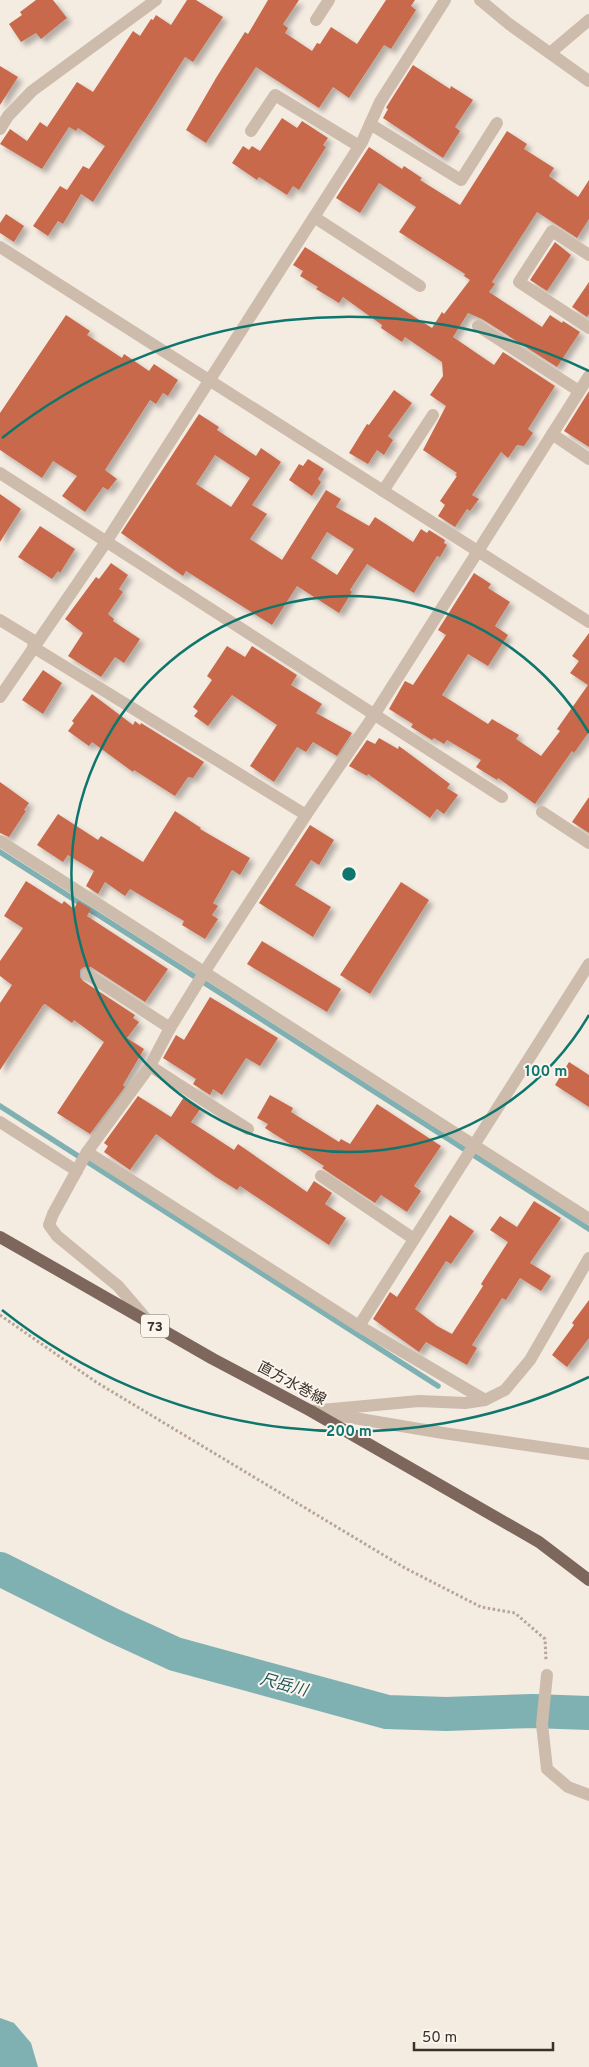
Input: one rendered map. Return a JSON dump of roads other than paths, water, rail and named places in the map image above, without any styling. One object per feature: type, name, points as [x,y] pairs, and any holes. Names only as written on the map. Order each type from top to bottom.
[{"type":"main road","name":"直方水巻線","points":[[0,1238],[151,1324],[311,1411],[539,1542],[589,1580]]},
{"type":"street","points":[[0,129],[8,116],[32,90],[156,0]]},
{"type":"street","points":[[316,20],[329,0]]},
{"type":"street","points":[[0,697],[106,542],[314,217],[359,146],[380,102],[445,0]]},
{"type":"street","points":[[480,0],[509,24],[589,81]]},
{"type":"street","points":[[550,53],[589,20]]},
{"type":"street","points":[[251,131],[275,95],[359,146]]},
{"type":"street","points":[[370,124],[461,180],[497,123]]},
{"type":"street","points":[[314,217],[420,286]]},
{"type":"street","points":[[589,255],[552,231],[519,282],[589,328]]},
{"type":"street","points":[[0,247],[589,622]]},
{"type":"street","points":[[478,326],[579,391]]},
{"type":"street","points":[[151,1324],[118,1286],[57,1236],[49,1225],[82,1160],[150,1066],[170,1028],[201,977],[306,815],[374,715],[589,376]]},
{"type":"street","points":[[383,491],[433,415]]},
{"type":"street","points":[[552,434],[589,459]]},
{"type":"street","points":[[0,473],[502,797]]},
{"type":"street","points":[[0,620],[34,645],[306,815]]},
{"type":"street","points":[[542,812],[589,843]]},
{"type":"street","points":[[0,841],[201,977],[471,1150],[589,1219]]},
{"type":"street","points":[[359,1326],[589,964]]},
{"type":"street","points":[[87,974],[170,1028]]},
{"type":"street","points":[[150,1066],[248,1129]]},
{"type":"street","points":[[0,1122],[82,1160],[485,1400]]},
{"type":"street","points":[[321,1176],[414,1239]]},
{"type":"street","points":[[311,1411],[419,1401],[465,1403],[485,1400],[505,1390],[530,1360],[589,1258]]},
{"type":"street","points":[[311,1411],[443,1434],[589,1454]]},
{"type":"street","points":[[547,1676],[542,1724],[547,1769],[568,1786],[589,1795]]},
{"type":"water","points":[[0,2018],[14,2023],[31,2043],[38,2067],[0,2067]]},
{"type":"waterway","points":[[0,852],[589,1229]]},
{"type":"waterway","points":[[0,1106],[438,1386]]},
{"type":"waterway","name":"尺岳川","points":[[0,1569],[175,1654],[387,1712],[446,1714],[533,1711],[589,1713]]}]
